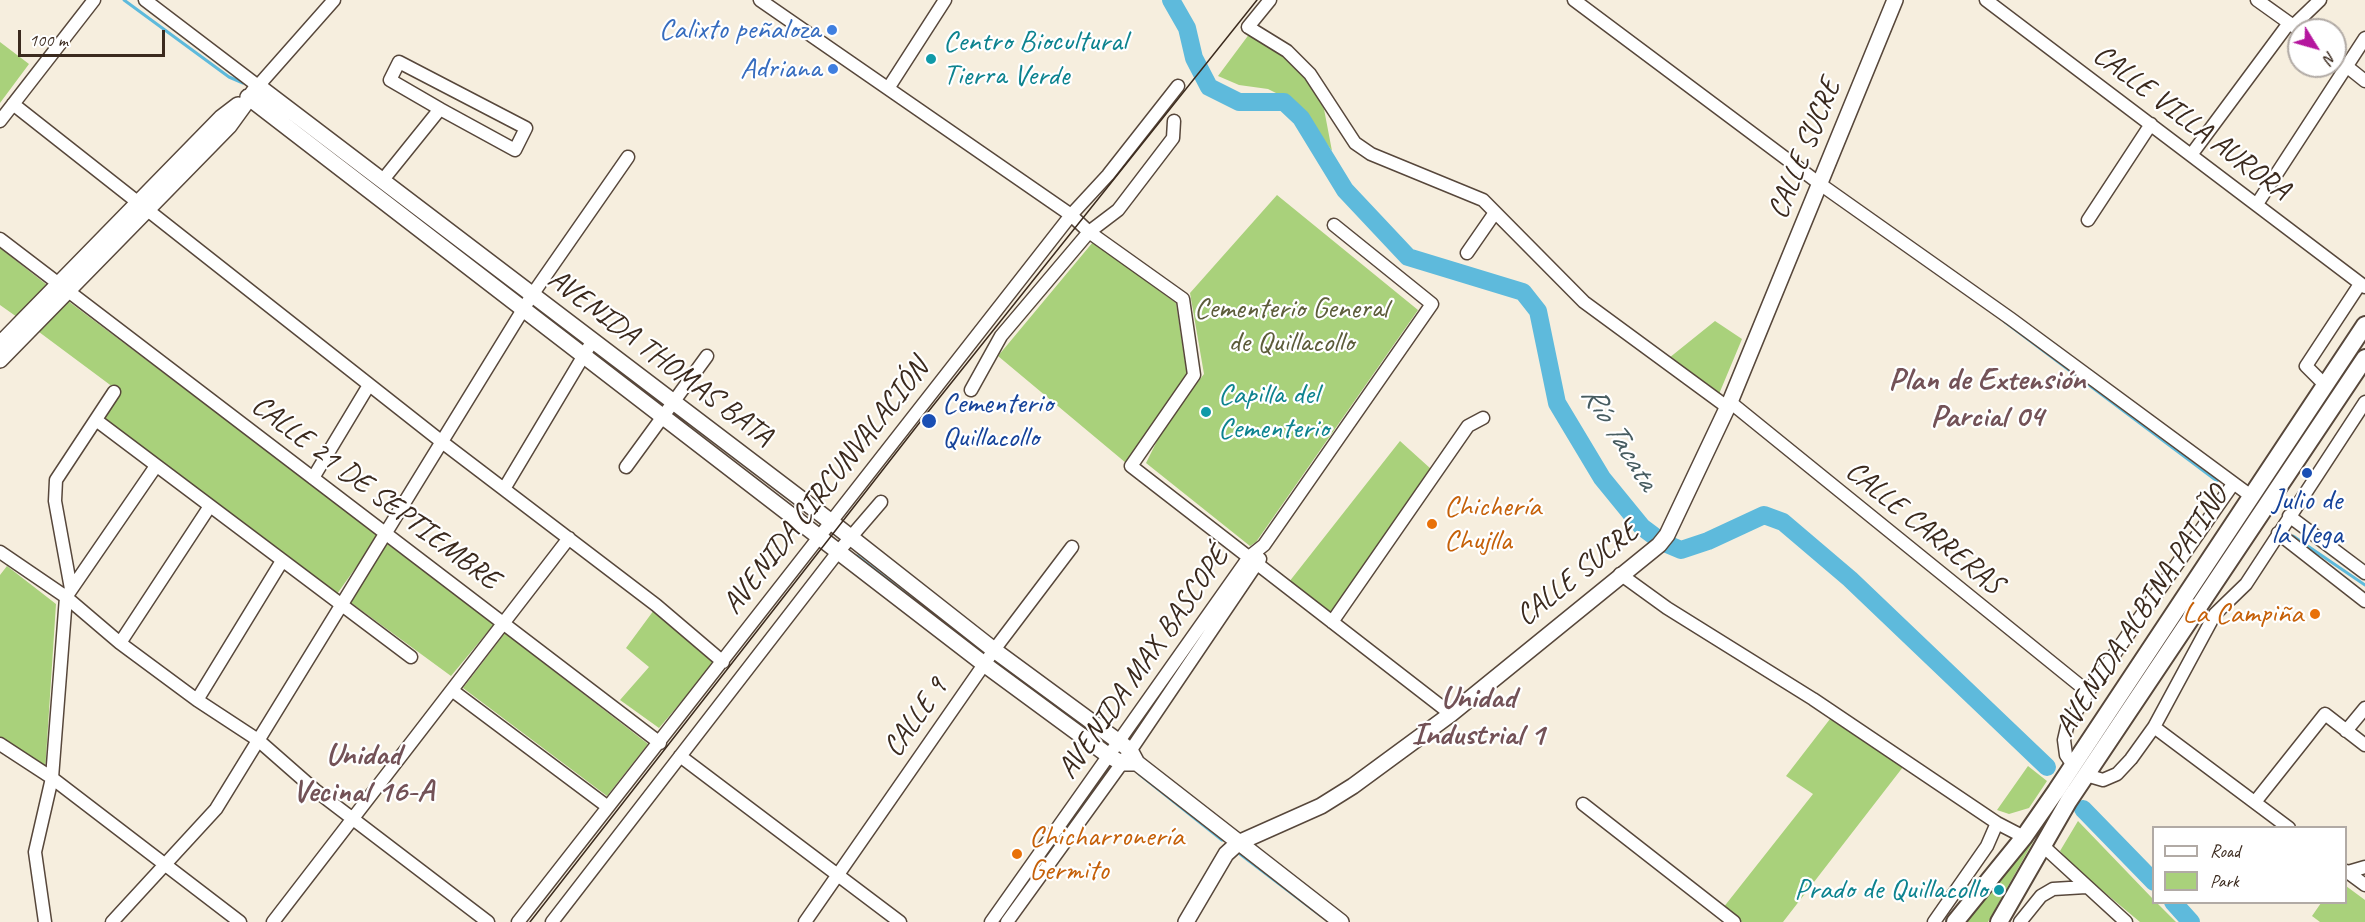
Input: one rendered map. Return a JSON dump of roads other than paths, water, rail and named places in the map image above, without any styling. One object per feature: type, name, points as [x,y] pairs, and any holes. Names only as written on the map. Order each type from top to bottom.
[{"type":"highway","name":"AVENIDA ALBINA PATIÑO","points":[[1955,922],[2024,837],[2365,325]]},
{"type":"highway","name":"AVENIDA ALBINA PATIÑO","points":[[1999,922],[2042,845],[2086,775],[2365,358]]},
{"type":"main road","name":"CALLE SUCRE","points":[[1186,922],[1226,854],[1238,843],[1321,806],[1353,786],[1450,714],[1663,540],[1728,405],[1895,0]]},
{"type":"main road","name":"AVENIDA THOMAS BATA","points":[[253,92],[382,181],[830,521],[1123,755],[1341,922]]},
{"type":"main road","name":"AVENIDA THOMAS BATA","points":[[253,92],[524,309],[984,664],[1123,755]]},
{"type":"main road","points":[[0,344],[62,287],[142,206],[229,126],[253,92]]},
{"type":"main road","points":[[0,360],[62,287]]},
{"type":"street","points":[[0,121],[94,0]]},
{"type":"street","name":"AVENIDA THOMAS BATA","points":[[145,0],[253,92]]},
{"type":"street","points":[[253,92],[334,0]]},
{"type":"street","points":[[760,0],[1071,215],[1089,232],[1183,299],[1194,375],[1131,466],[1450,714]]},
{"type":"street","points":[[889,87],[945,0]]},
{"type":"street","name":"CALLE CARRERAS","points":[[1270,0],[1248,27],[1287,51],[1310,74],[1355,143],[1371,154],[1483,200],[1494,214],[1584,302],[1728,405],[2088,692]]},
{"type":"street","points":[[1574,0],[1820,184],[2012,319],[2251,496]]},
{"type":"street","name":"CALLE VILLA AURORA","points":[[1986,0],[2363,286]]},
{"type":"street","points":[[2257,0],[2287,21]]},
{"type":"street","points":[[2302,18],[2320,0]]},
{"type":"street","points":[[2191,154],[2287,35]]},
{"type":"street","points":[[2347,65],[2365,38]]},
{"type":"street","points":[[399,62],[526,128],[515,150],[440,109],[390,80],[399,62]]},
{"type":"street","points":[[2347,67],[2365,81]]},
{"type":"street","points":[[2257,204],[2338,78]]},
{"type":"street","name":"AVENIDA CIRCUNVALACIÓN","points":[[518,922],[1071,215],[1108,175],[1178,86]]},
{"type":"street","points":[[13,104],[442,442],[656,605],[723,662]]},
{"type":"street","points":[[382,181],[440,109]]},
{"type":"street","name":"AVENIDA CIRCUNVALACIÓN","points":[[971,390],[1001,336],[1089,232],[1118,210],[1173,138],[1174,121]]},
{"type":"street","points":[[2088,220],[2151,124]]},
{"type":"street","points":[[112,922],[216,808],[532,295],[628,157]]},
{"type":"street","points":[[1467,253],[1494,214]]},
{"type":"street","name":"AVENIDA MAX BASCOPÉ","points":[[1007,922],[1264,545],[1432,304],[1334,225]]},
{"type":"street","name":"CALLE 21 DE SEPTIEMBRE","points":[[0,239],[660,743]]},
{"type":"street","points":[[2325,385],[2306,366],[2363,286]]},
{"type":"street","points":[[504,489],[592,340]]},
{"type":"street","points":[[626,467],[675,403],[707,356]]},
{"type":"street","points":[[313,478],[369,385]]},
{"type":"street","points":[[45,922],[36,852],[52,778],[68,593],[55,501],[56,480],[114,392]]},
{"type":"street","points":[[2086,775],[2103,780],[2117,774],[2154,727],[2214,614],[2246,584],[2365,402]]},
{"type":"street","points":[[1332,622],[1468,426],[1483,418]]},
{"type":"street","points":[[96,420],[411,657]]},
{"type":"street","points":[[68,593],[156,466]]},
{"type":"street","points":[[2073,765],[2066,755],[2064,740],[2067,727],[2088,692],[2233,484]]},
{"type":"street","name":"AVENIDA CIRCUNVALACIÓN","points":[[552,922],[838,552],[881,502]]},
{"type":"street","points":[[120,643],[210,506]]},
{"type":"street","points":[[2289,516],[2365,573]]},
{"type":"street","points":[[2278,533],[2365,601]]},
{"type":"street","points":[[273,922],[351,817],[453,691],[569,538]]},
{"type":"street","name":"CALLE 9","points":[[805,922],[984,664],[1072,547]]},
{"type":"street","points":[[2,558],[68,593],[120,643],[197,700],[258,740],[351,817],[488,922]]},
{"type":"street","points":[[197,700],[282,561]]},
{"type":"street","points":[[1620,574],[1667,608],[1830,710],[1997,823],[2024,837]]},
{"type":"street","points":[[453,691],[608,807]]},
{"type":"street","points":[[2346,731],[2365,708]]},
{"type":"street","points":[[2255,802],[2325,714],[2365,745]]},
{"type":"street","points":[[2154,727],[2286,826]]},
{"type":"street","points":[[0,744],[52,778],[240,922]]},
{"type":"street","name":"AVENIDA MAX BASCOPÉ","points":[[991,922],[1123,755]]},
{"type":"street","points":[[680,756],[900,922]]},
{"type":"street","points":[[1583,804],[1734,922]]},
{"type":"street","points":[[1934,922],[1987,846],[1997,823]]},
{"type":"street","points":[[2042,845],[2086,888],[2126,922]]},
{"type":"street","points":[[2347,871],[2365,867]]},
{"type":"street","points":[[2347,871],[2365,885]]},
{"type":"street","points":[[2020,922],[2041,896],[2053,889],[2086,888]]},
{"type":"waterway","points":[[124,0],[229,77],[243,83]]},
{"type":"waterway","name":"Río Tacata","points":[[1171,0],[1187,28],[1194,58],[1209,87],[1239,102],[1284,102],[1301,118],[1345,190],[1408,257],[1523,292],[1538,311],[1557,403],[1602,478],[1642,527],[1662,542],[1681,550],[1708,541],[1764,515],[1783,522],[1850,579],[2047,767]]},
{"type":"waterway","points":[[2005,322],[2217,481]]},
{"type":"waterway","points":[[2293,536],[2365,585]]},
{"type":"waterway","points":[[857,556],[951,629]]},
{"type":"waterway","points":[[1139,774],[1222,840]]},
{"type":"waterway","name":"Río Tacata","points":[[2083,809],[2152,880]]},
{"type":"waterway","points":[[1240,854],[1320,915]]},
{"type":"waterway","name":"Río Tacata","points":[[2175,904],[2191,922]]},
{"type":"tram line","points":[[530,922],[924,417],[1257,0]]},
{"type":"place","name":"Calixto peñaloza","points":[[832,30]]},
{"type":"place","name":"Centro Biocultural Tierra Verde","points":[[931,59]]},
{"type":"place","name":"Adriana","points":[[833,69]]},
{"type":"place","name":"Capilla del Cementerio","points":[[1206,412]]},
{"type":"place","name":"Cementerio Quillacollo","points":[[929,421]]},
{"type":"place","name":"Julio de la Vega","points":[[2307,473]]},
{"type":"place","name":"Chichería Chujlla","points":[[1432,524]]},
{"type":"place","name":"La Campiña","points":[[2315,614]]},
{"type":"place","name":"Chicharronería Germito","points":[[1017,854]]},
{"type":"place","name":"Prado de Quillacollo","points":[[1999,890]]},
{"type":"district","name":"Plan de Extensión Parcial 04","points":[[1987,400]]},
{"type":"district","name":"Unidad Industrial 1","points":[[1478,718]]},
{"type":"district","name":"Unidad Vecinal 16-A","points":[[363,774]]},
{"type":"park label","name":"Cementerio General de Quillacollo","points":[[1291,326]]}]
